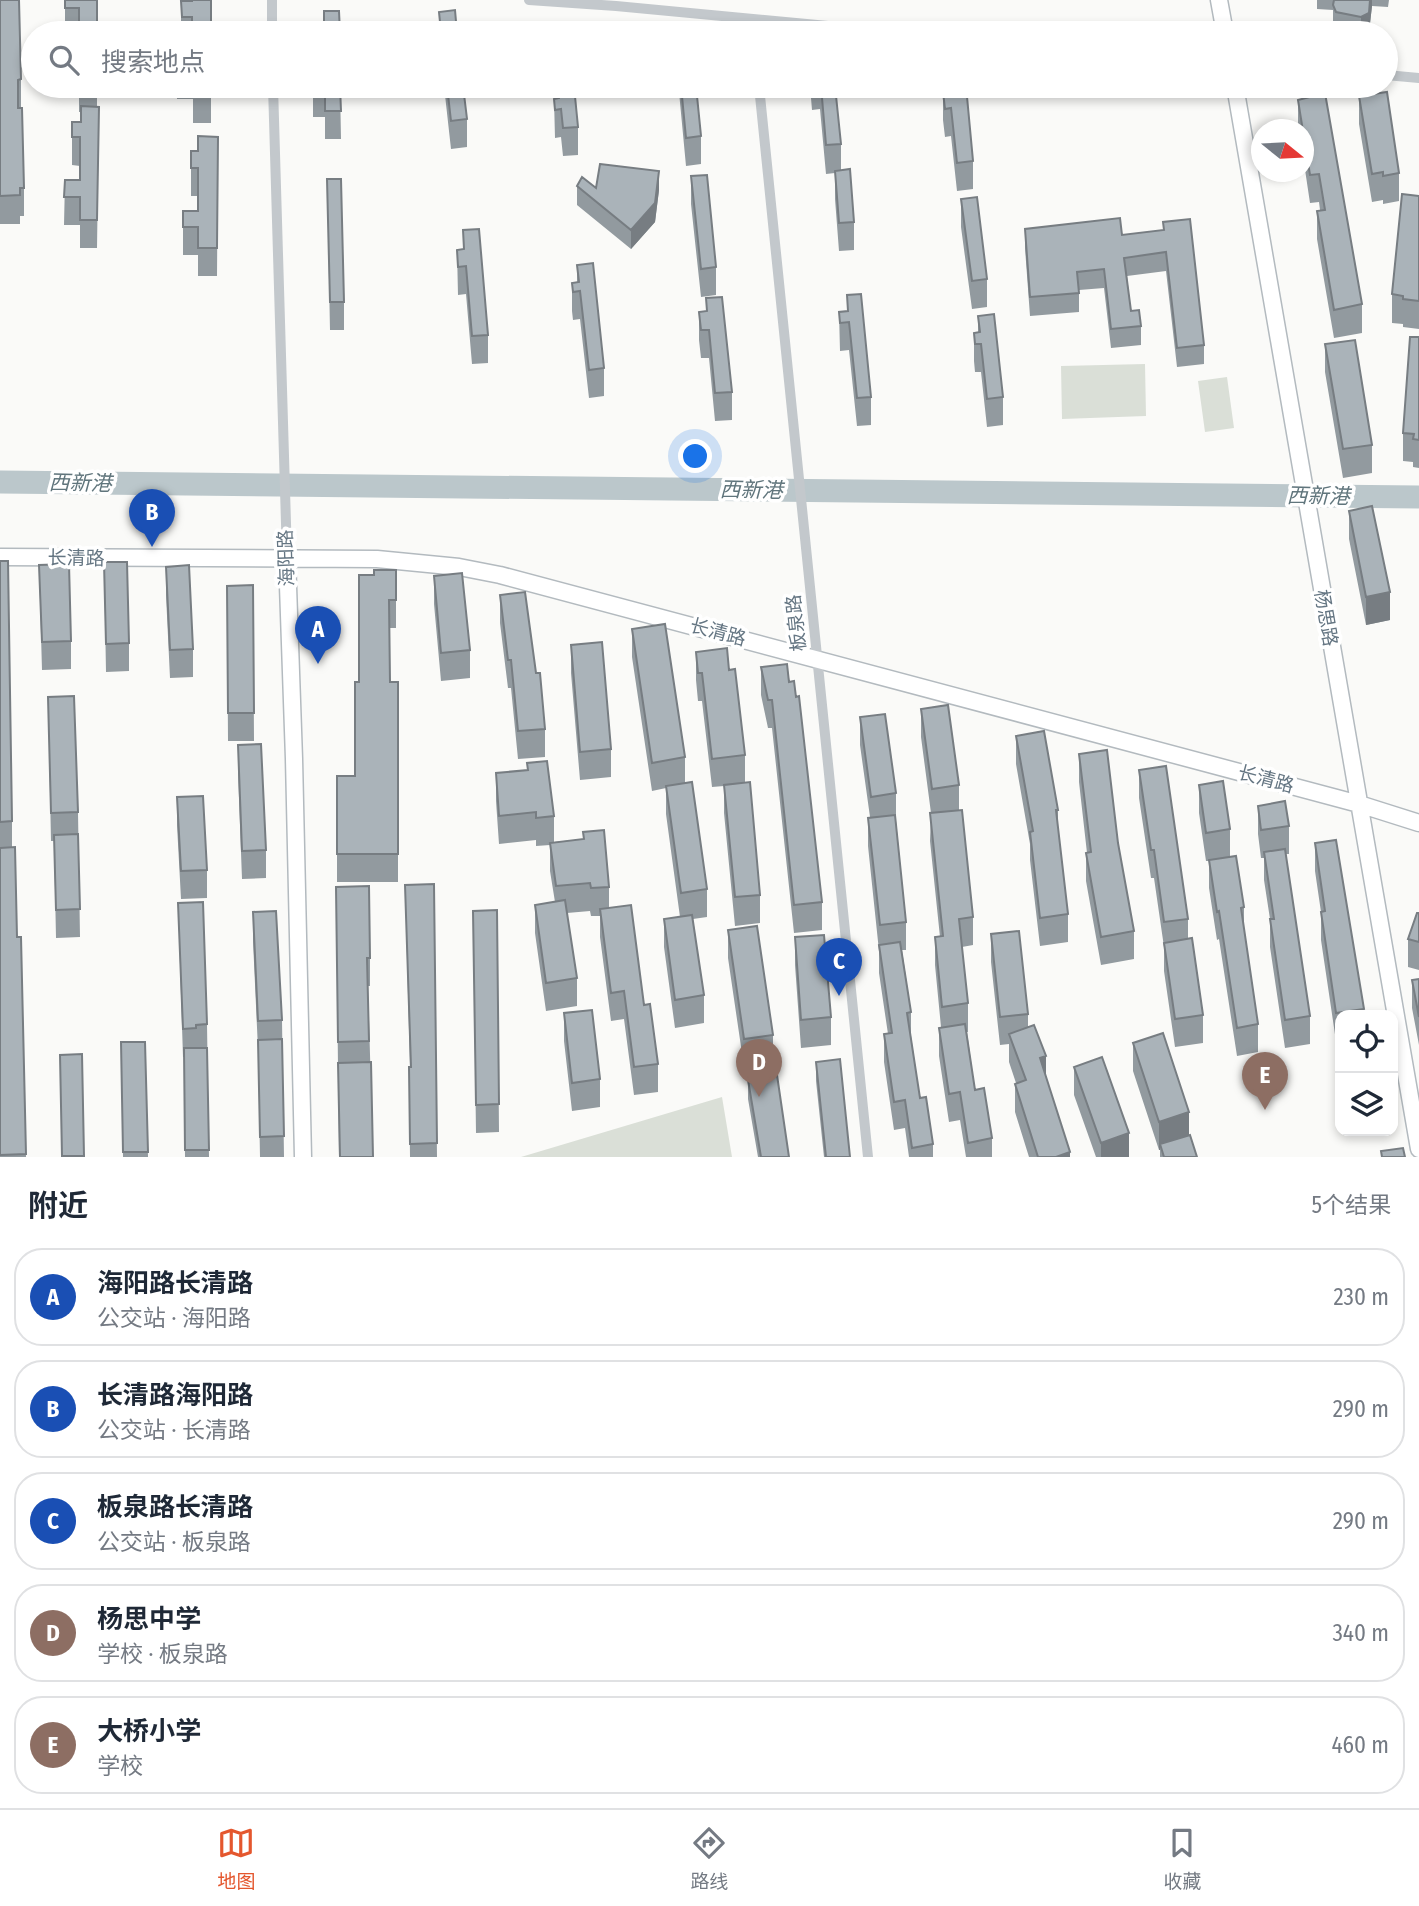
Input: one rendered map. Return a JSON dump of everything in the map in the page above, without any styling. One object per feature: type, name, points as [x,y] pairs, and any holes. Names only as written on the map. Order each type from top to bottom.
[{"type":"street","points":[[272,0],[272,21]]},
{"type":"street","points":[[529,0],[764,21]]},
{"type":"street","points":[[1219,0],[1223,21]]},
{"type":"street","points":[[1398,76],[1419,78]]},
{"type":"street","name":"海阳路","points":[[273,98],[294,759],[303,1157]]},
{"type":"street","name":"板泉路","points":[[760,98],[868,1157]]},
{"type":"street","name":"杨思路","points":[[1237,98],[1419,1149]]},
{"type":"street","name":"长清路","points":[[0,556],[286,558],[418,562],[500,575],[1359,804],[1419,823]]},
{"type":"shaded area","points":[[1145,364],[1146,416],[1062,419],[1061,366]]},
{"type":"shaded area","points":[[1227,377],[1234,428],[1205,432],[1198,381]]},
{"type":"shaded area","points":[[722,1097],[732,1157],[521,1157]]},
{"type":"building","points":[[0,0],[19,0],[21,79],[18,80],[18,108],[22,108],[24,188],[20,188],[20,195],[0,196]]},
{"type":"building","points":[[65,0],[97,0],[97,21],[79,21],[79,8],[65,8]]},
{"type":"building","points":[[211,0],[211,21],[192,21],[192,17],[182,17],[181,1]]},
{"type":"building","points":[[1334,0],[1370,0],[1369,13],[1361,17],[1336,12]]},
{"type":"building","points":[[455,10],[456,21],[440,21],[439,12]]},
{"type":"building","points":[[324,11],[339,11],[339,21],[324,21]]},
{"type":"building","points":[[325,98],[340,98],[341,111],[325,111]]},
{"type":"building","points":[[448,98],[464,98],[467,119],[451,121]]},
{"type":"building","points":[[575,98],[578,127],[563,128],[561,109],[555,110],[554,99]]},
{"type":"building","points":[[682,98],[697,98],[701,136],[686,138]]},
{"type":"building","points":[[822,98],[836,98],[841,144],[826,145]]},
{"type":"building","points":[[944,98],[967,98],[973,161],[957,163],[951,108],[945,109]]},
{"type":"building","points":[[1326,98],[1362,304],[1334,310],[1317,211],[1325,210],[1319,174],[1314,175],[1314,119],[1301,119],[1298,100]]},
{"type":"building","points":[[1359,98],[1388,98],[1399,173],[1383,176],[1383,172],[1372,174]]},
{"type":"building","points":[[81,106],[99,107],[97,220],[80,220],[80,197],[64,197],[65,180],[80,180],[80,137],[72,137],[72,122],[81,122]]},
{"type":"building","points":[[198,136],[218,137],[217,248],[198,248],[198,227],[183,227],[183,211],[198,211],[198,168],[191,168],[191,151],[198,151]]},
{"type":"building","points":[[600,164],[659,171],[655,203],[631,230],[577,186],[582,177],[596,188]]},
{"type":"building","points":[[850,169],[854,222],[839,223],[835,171]]},
{"type":"building","points":[[707,175],[716,267],[701,269],[691,176]]},
{"type":"building","points":[[327,179],[341,179],[344,302],[330,302]]},
{"type":"building","points":[[1402,194],[1419,196],[1419,301],[1392,294]]},
{"type":"building","points":[[977,197],[987,279],[972,281],[961,199]]},
{"type":"building","points":[[1120,218],[1122,235],[1164,230],[1163,222],[1190,219],[1204,345],[1177,348],[1166,252],[1124,258],[1131,311],[1139,310],[1141,326],[1111,329],[1104,269],[1077,272],[1079,293],[1030,297],[1025,229]]},
{"type":"building","points":[[479,229],[488,335],[472,336],[466,266],[458,267],[457,250],[464,249],[463,230]]},
{"type":"building","points":[[593,263],[604,368],[589,370],[580,291],[573,292],[572,283],[579,282],[577,265]]},
{"type":"building","points":[[861,294],[871,397],[857,398],[849,322],[840,323],[839,312],[848,311],[847,295]]},
{"type":"building","points":[[722,297],[732,392],[715,393],[709,330],[701,330],[699,312],[707,311],[706,298]]},
{"type":"building","points":[[994,314],[1003,397],[987,399],[981,344],[975,344],[974,333],[980,332],[978,316]]},
{"type":"building","points":[[1410,337],[1419,337],[1419,440],[1413,439],[1414,434],[1403,433]]},
{"type":"building","points":[[1355,340],[1372,445],[1343,449],[1325,344]]},
{"type":"building","points":[[1372,506],[1390,592],[1366,597],[1349,511]]},
{"type":"building","points":[[0,561],[8,561],[12,821],[0,822]]},
{"type":"building","points":[[104,562],[127,562],[129,643],[106,644]]},
{"type":"building","points":[[69,564],[71,641],[42,642],[39,565]]},
{"type":"building","points":[[189,565],[193,649],[170,650],[166,567]]},
{"type":"building","points":[[374,570],[396,570],[396,600],[389,600],[390,682],[398,682],[398,854],[337,854],[337,776],[355,776],[355,682],[359,682],[359,575],[374,575]]},
{"type":"building","points":[[462,573],[470,650],[441,653],[434,576]]},
{"type":"building","points":[[253,585],[254,713],[228,713],[227,586]]},
{"type":"building","points":[[525,592],[536,673],[540,673],[545,729],[518,731],[511,660],[508,660],[500,595]]},
{"type":"building","points":[[665,624],[685,757],[652,763],[632,629]]},
{"type":"building","points":[[602,642],[611,749],[580,752],[571,645]]},
{"type":"building","points":[[727,648],[729,670],[735,669],[745,755],[712,759],[702,673],[698,673],[696,652]]},
{"type":"building","points":[[787,664],[789,682],[794,681],[796,697],[799,696],[822,902],[794,905],[772,700],[768,700],[761,667]]},
{"type":"building","points":[[74,696],[78,812],[51,813],[48,697]]},
{"type":"building","points":[[948,705],[959,785],[932,789],[921,709]]},
{"type":"building","points":[[885,714],[896,793],[871,797],[860,717]]},
{"type":"building","points":[[1044,731],[1058,810],[1068,914],[1040,918],[1030,832],[1033,831],[1016,736]]},
{"type":"building","points":[[261,744],[266,850],[242,851],[238,745]]},
{"type":"building","points":[[1107,750],[1118,843],[1134,931],[1101,937],[1086,853],[1091,852],[1079,754]]},
{"type":"building","points":[[547,761],[554,816],[536,818],[536,812],[499,816],[496,773],[528,770],[527,763]]},
{"type":"building","points":[[1166,766],[1188,919],[1164,922],[1139,770]]},
{"type":"building","points":[[1223,781],[1230,829],[1206,833],[1199,785]]},
{"type":"building","points":[[692,782],[707,889],[681,893],[666,786]]},
{"type":"building","points":[[750,782],[760,895],[735,897],[724,785]]},
{"type":"building","points":[[203,796],[207,870],[181,871],[177,797]]},
{"type":"building","points":[[1285,801],[1289,826],[1261,830],[1258,806]]},
{"type":"building","points":[[962,810],[973,917],[959,919],[968,1003],[942,1007],[935,937],[943,936],[930,813]]},
{"type":"building","points":[[895,815],[906,922],[880,925],[868,818]]},
{"type":"building","points":[[604,830],[609,887],[591,888],[590,883],[556,886],[550,843],[584,839],[583,832]]},
{"type":"building","points":[[78,834],[80,909],[56,910],[54,835]]},
{"type":"building","points":[[1336,840],[1364,1009],[1336,1010],[1321,912],[1325,911],[1315,843]]},
{"type":"building","points":[[15,847],[17,937],[21,937],[26,1154],[0,1155],[0,848]]},
{"type":"building","points":[[1285,849],[1310,1016],[1285,1020],[1270,919],[1274,919],[1264,852]]},
{"type":"building","points":[[1236,856],[1258,1024],[1237,1028],[1209,860]]},
{"type":"building","points":[[434,884],[437,1143],[410,1144],[411,1067],[405,885]]},
{"type":"building","points":[[369,886],[369,1041],[338,1042],[336,887]]},
{"type":"building","points":[[565,900],[577,978],[546,983],[535,905]]},
{"type":"building","points":[[203,902],[207,1024],[183,1029],[178,903]]},
{"type":"building","points":[[631,905],[644,1005],[650,1004],[658,1064],[634,1067],[624,991],[611,993],[600,909]]},
{"type":"building","points":[[497,910],[499,1104],[476,1105],[473,911]]},
{"type":"building","points":[[276,911],[282,1020],[258,1021],[253,912]]},
{"type":"building","points":[[1419,913],[1419,942],[1408,939]]},
{"type":"building","points":[[692,915],[704,995],[675,1000],[664,919]]},
{"type":"building","points":[[757,926],[773,1035],[744,1039],[728,930]]},
{"type":"building","points":[[1019,931],[1028,1014],[1000,1017],[991,934]]},
{"type":"building","points":[[824,935],[831,1017],[801,1020],[795,937]]},
{"type":"building","points":[[1192,938],[1203,1015],[1175,1019],[1164,943]]},
{"type":"building","points":[[900,942],[920,1098],[926,1097],[933,1144],[912,1148],[905,1100],[894,1102],[884,1034],[892,1033],[879,945]]},
{"type":"building","points":[[1419,979],[1419,1017],[1412,980]]},
{"type":"building","points":[[592,1010],[600,1079],[572,1083],[564,1013]]},
{"type":"building","points":[[965,1024],[975,1090],[984,1088],[992,1138],[968,1143],[960,1092],[949,1094],[939,1028]]},
{"type":"building","points":[[1034,1025],[1046,1056],[1040,1058],[1070,1152],[1056,1157],[1038,1157],[1015,1084],[1026,1080],[1009,1034]]},
{"type":"building","points":[[1163,1033],[1189,1112],[1159,1122],[1133,1043]]},
{"type":"building","points":[[282,1039],[284,1136],[260,1137],[258,1040]]},
{"type":"building","points":[[121,1042],[145,1042],[148,1152],[123,1152]]},
{"type":"building","points":[[184,1048],[207,1048],[209,1150],[185,1150]]},
{"type":"building","points":[[82,1054],[84,1156],[62,1156],[60,1055]]},
{"type":"building","points":[[1102,1057],[1129,1133],[1101,1143],[1074,1067]]},
{"type":"building","points":[[840,1059],[850,1157],[826,1157],[816,1062]]},
{"type":"building","points":[[371,1062],[373,1157],[340,1157],[338,1063]]},
{"type":"building","points":[[777,1075],[789,1157],[761,1157],[748,1080]]},
{"type":"building","points":[[1190,1135],[1197,1157],[1164,1157],[1160,1144]]},
{"type":"building","points":[[1403,1148],[1405,1157],[1382,1157],[1381,1151]]},
{"type":"waterway","name":"西新港","points":[[0,482],[1419,497]]},
{"type":"place","name":"长清路海阳路","points":[[152,547]]},
{"type":"place","name":"海阳路长清路","points":[[318,664]]},
{"type":"place","name":"板泉路长清路","points":[[839,996]]},
{"type":"place","name":"杨思中学","points":[[759,1097]]},
{"type":"place","name":"大桥小学","points":[[1265,1110]]}]
